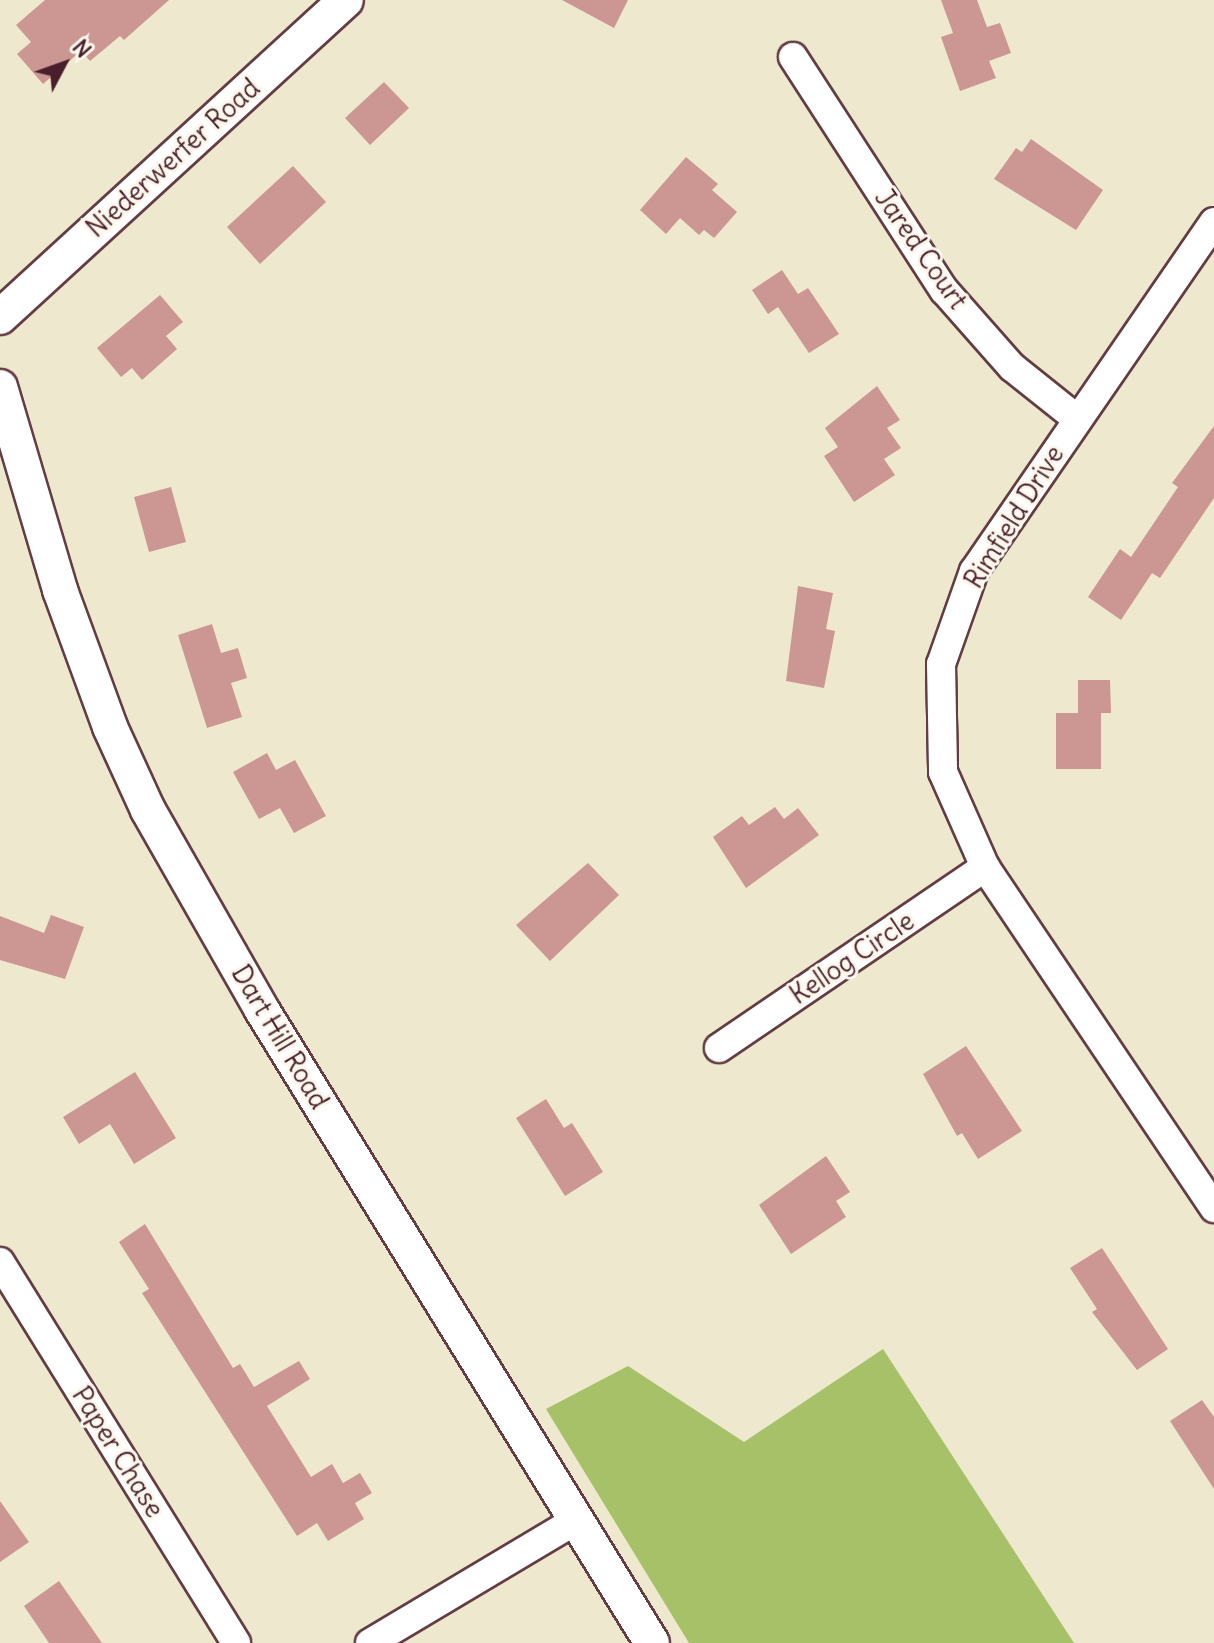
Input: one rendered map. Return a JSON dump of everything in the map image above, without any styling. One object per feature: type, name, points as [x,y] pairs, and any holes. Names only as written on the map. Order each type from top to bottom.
[{"type":"street","name":"Niederwerfer Road","points":[[0,317],[346,0]]},
{"type":"street","name":"Jared Court","points":[[793,57],[944,290],[1012,367],[1076,418]]},
{"type":"street","name":"Rimfield Drive","points":[[1214,222],[1076,418],[974,571],[941,664],[943,772],[985,867],[1214,1208]]},
{"type":"street","name":"Dart Hill Road","points":[[0,387],[60,590],[110,727],[148,810],[262,1010],[652,1643]]},
{"type":"street","name":"Kellog Circle","points":[[719,1048],[985,867]]},
{"type":"street","name":"Paper Chase","points":[[0,1262],[236,1643]]},
{"type":"street","points":[[370,1643],[576,1520]]},
{"type":"green space","points":[[883,1349],[1074,1643],[689,1643],[546,1409],[628,1366],[744,1442]]},
{"type":"building","points":[[45,0],[169,0],[124,40],[120,36],[90,61],[81,51],[43,84],[17,54],[31,42],[16,25]]},
{"type":"building","points":[[562,0],[628,0],[614,28]]},
{"type":"building","points":[[941,0],[977,0],[987,27],[1000,23],[1011,53],[989,61],[996,78],[960,91],[941,37],[953,33]]},
{"type":"building","points":[[384,82],[409,108],[370,145],[345,118]]},
{"type":"building","points":[[1031,139],[1103,190],[1076,230],[994,179],[1016,148],[1022,152]]},
{"type":"building","points":[[686,157],[718,184],[712,190],[737,212],[714,238],[704,230],[699,235],[680,218],[666,234],[640,210]]},
{"type":"building","points":[[293,166],[326,202],[260,264],[227,227]]},
{"type":"building","points":[[782,270],[798,294],[808,288],[839,334],[809,353],[778,307],[768,314],[752,290]]},
{"type":"building","points":[[160,295],[183,322],[166,336],[177,349],[142,380],[132,368],[121,377],[97,348]]},
{"type":"building","points":[[877,386],[900,420],[887,428],[901,448],[884,459],[895,475],[854,502],[824,456],[838,447],[825,428]]},
{"type":"building","points":[[1214,426],[1214,498],[1160,578],[1152,573],[1121,620],[1088,597],[1120,549],[1131,557],[1178,487],[1172,483]]},
{"type":"building","points":[[171,487],[186,542],[149,552],[134,497]]},
{"type":"building","points":[[798,586],[833,593],[826,629],[835,631],[824,688],[786,681]]},
{"type":"building","points":[[212,624],[221,653],[238,648],[247,678],[231,683],[242,717],[207,728],[178,635]]},
{"type":"building","points":[[1078,680],[1110,680],[1111,713],[1101,713],[1101,769],[1056,769],[1056,713],[1078,713]]},
{"type":"building","points":[[267,753],[276,770],[295,760],[326,816],[294,833],[280,808],[259,819],[233,772]]},
{"type":"building","points":[[775,807],[784,819],[798,808],[819,835],[746,888],[713,837],[742,816],[749,825]]},
{"type":"building","points":[[588,863],[619,895],[550,961],[516,925]]},
{"type":"building","points":[[51,915],[84,927],[65,979],[0,960],[0,916],[44,933]]},
{"type":"building","points":[[966,1046],[1022,1131],[978,1159],[962,1133],[957,1136],[923,1074]]},
{"type":"building","points":[[135,1072],[176,1138],[134,1164],[110,1124],[79,1144],[63,1117]]},
{"type":"building","points":[[546,1099],[564,1128],[572,1123],[603,1172],[565,1196],[516,1118]]},
{"type":"building","points":[[826,1156],[850,1192],[836,1201],[846,1217],[791,1254],[759,1205]]},
{"type":"building","points":[[145,1224],[233,1368],[240,1364],[254,1387],[299,1361],[310,1379],[267,1406],[311,1477],[332,1464],[343,1483],[360,1473],[372,1493],[355,1503],[364,1519],[328,1541],[317,1523],[297,1536],[142,1293],[149,1289],[119,1242]]},
{"type":"building","points":[[1102,1248],[1168,1349],[1137,1370],[1092,1312],[1097,1309],[1070,1268]]},
{"type":"building","points":[[1202,1400],[1214,1417],[1214,1489],[1170,1421]]},
{"type":"building","points":[[0,1501],[29,1542],[0,1562]]},
{"type":"building","points":[[59,1581],[102,1643],[49,1643],[24,1606]]}]
